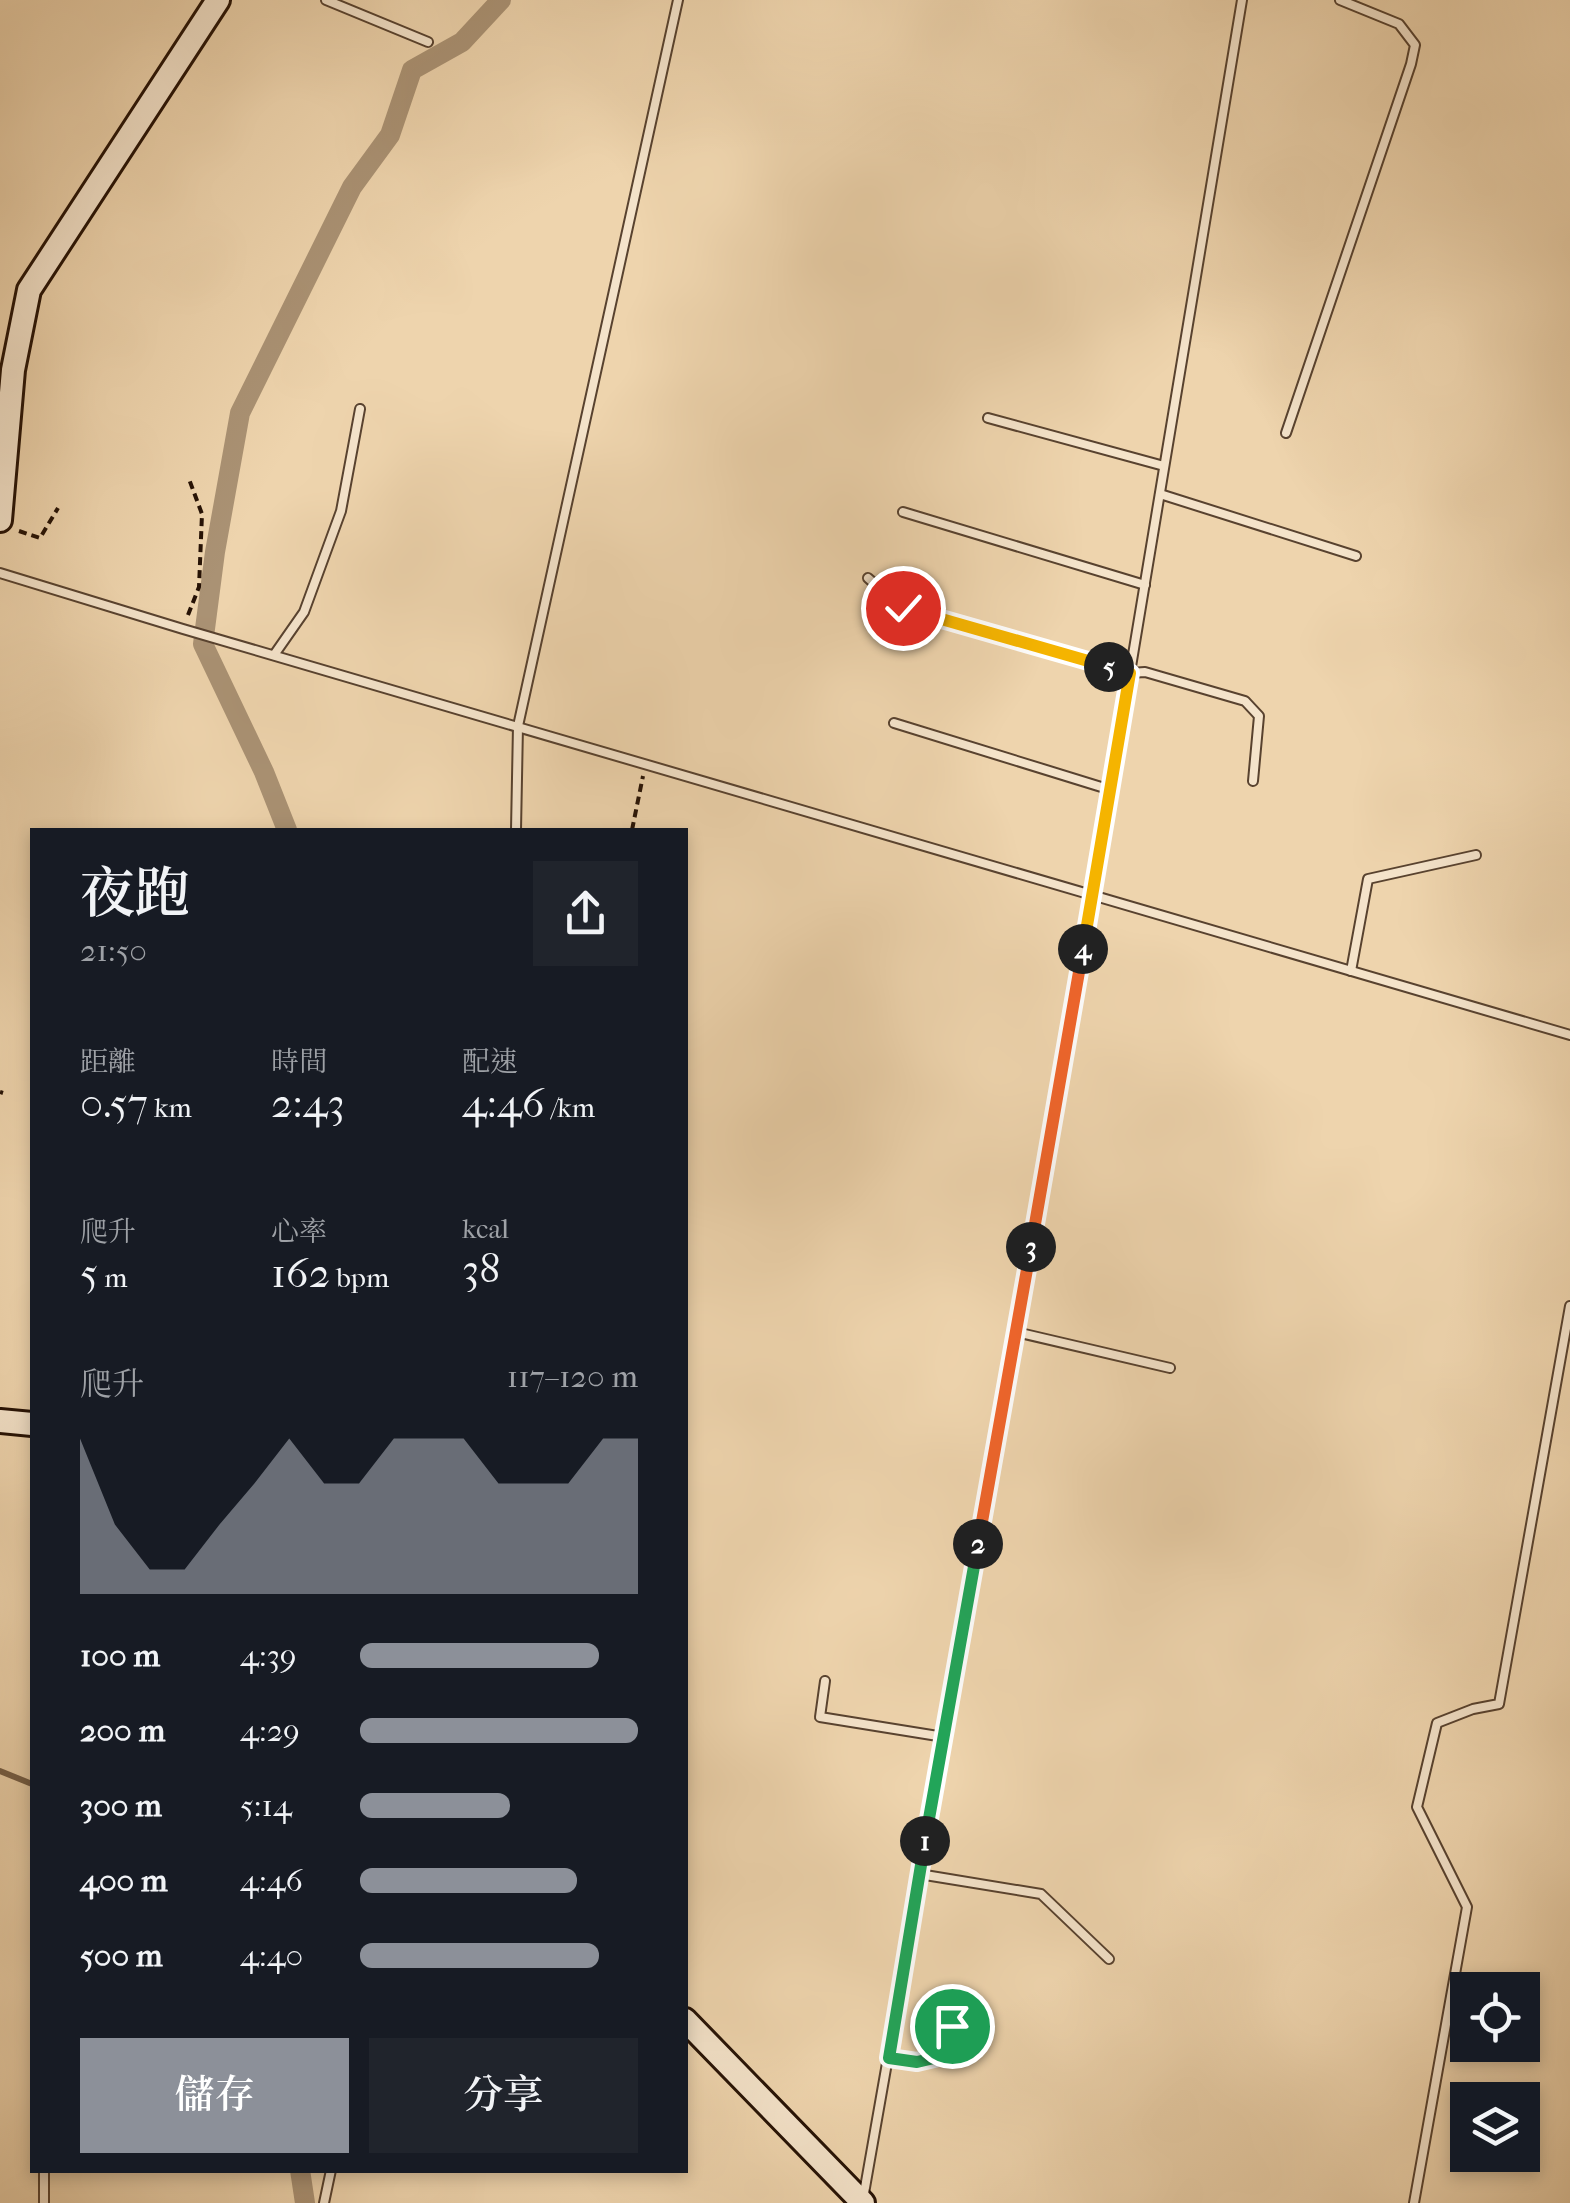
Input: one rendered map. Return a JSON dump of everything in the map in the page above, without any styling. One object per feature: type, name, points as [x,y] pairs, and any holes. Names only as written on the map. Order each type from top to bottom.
[{"type":"street","points":[[7,524],[3,461],[13,370],[29,290],[218,0]]},
{"type":"street","points":[[0,1421],[30,1424]]},
{"type":"street","points":[[688,2023],[862,2203]]},
{"type":"lane","points":[[326,0],[428,42]]},
{"type":"lane","points":[[516,828],[518,726],[678,0]]},
{"type":"lane","points":[[862,2203],[1093,895],[1242,0]]},
{"type":"lane","points":[[1286,433],[1412,64],[1415,45],[1399,24],[1340,0]]},
{"type":"lane","points":[[274,655],[304,612],[341,510],[360,408]]},
{"type":"lane","points":[[988,418],[1164,466]]},
{"type":"lane","points":[[1160,494],[1356,556]]},
{"type":"lane","points":[[903,512],[1144,585]]},
{"type":"lane","points":[[0,574],[1570,1035]]},
{"type":"lane","points":[[868,578],[903,608],[1130,673],[1145,672],[1245,701],[1259,716],[1253,781]]},
{"type":"lane","points":[[894,723],[1110,790]]},
{"type":"lane","points":[[1350,970],[1368,878],[1476,856]]},
{"type":"lane","points":[[1414,2203],[1467,1907],[1417,1807],[1437,1723],[1499,1704],[1570,1306]]},
{"type":"lane","points":[[1016,1332],[1170,1368]]},
{"type":"lane","points":[[825,1682],[820,1717],[944,1737]]},
{"type":"lane","points":[[919,1874],[1042,1894],[1109,1960]]},
{"type":"lane","points":[[889,2058],[917,2062],[934,2058],[952,2026]]},
{"type":"lane","points":[[44,2173],[44,2203]]},
{"type":"lane","points":[[324,2203],[330,2173]]},
{"type":"path","points":[[183,629],[198,586],[202,514],[189,479]]},
{"type":"path","points":[[7,524],[40,538],[58,508]]},
{"type":"path","points":[[632,828],[645,764]]},
{"type":"waterway","points":[[286,828],[203,644],[240,413],[352,187],[390,135],[412,70],[462,42],[501,0]]},
{"type":"waterway","points":[[0,1771],[30,1783]]},
{"type":"waterway","points":[[300,2173],[305,2203]]},
{"type":"route","points":[[903,608],[1130,673],[889,2058],[917,2062],[934,2058],[952,2026]]}]
